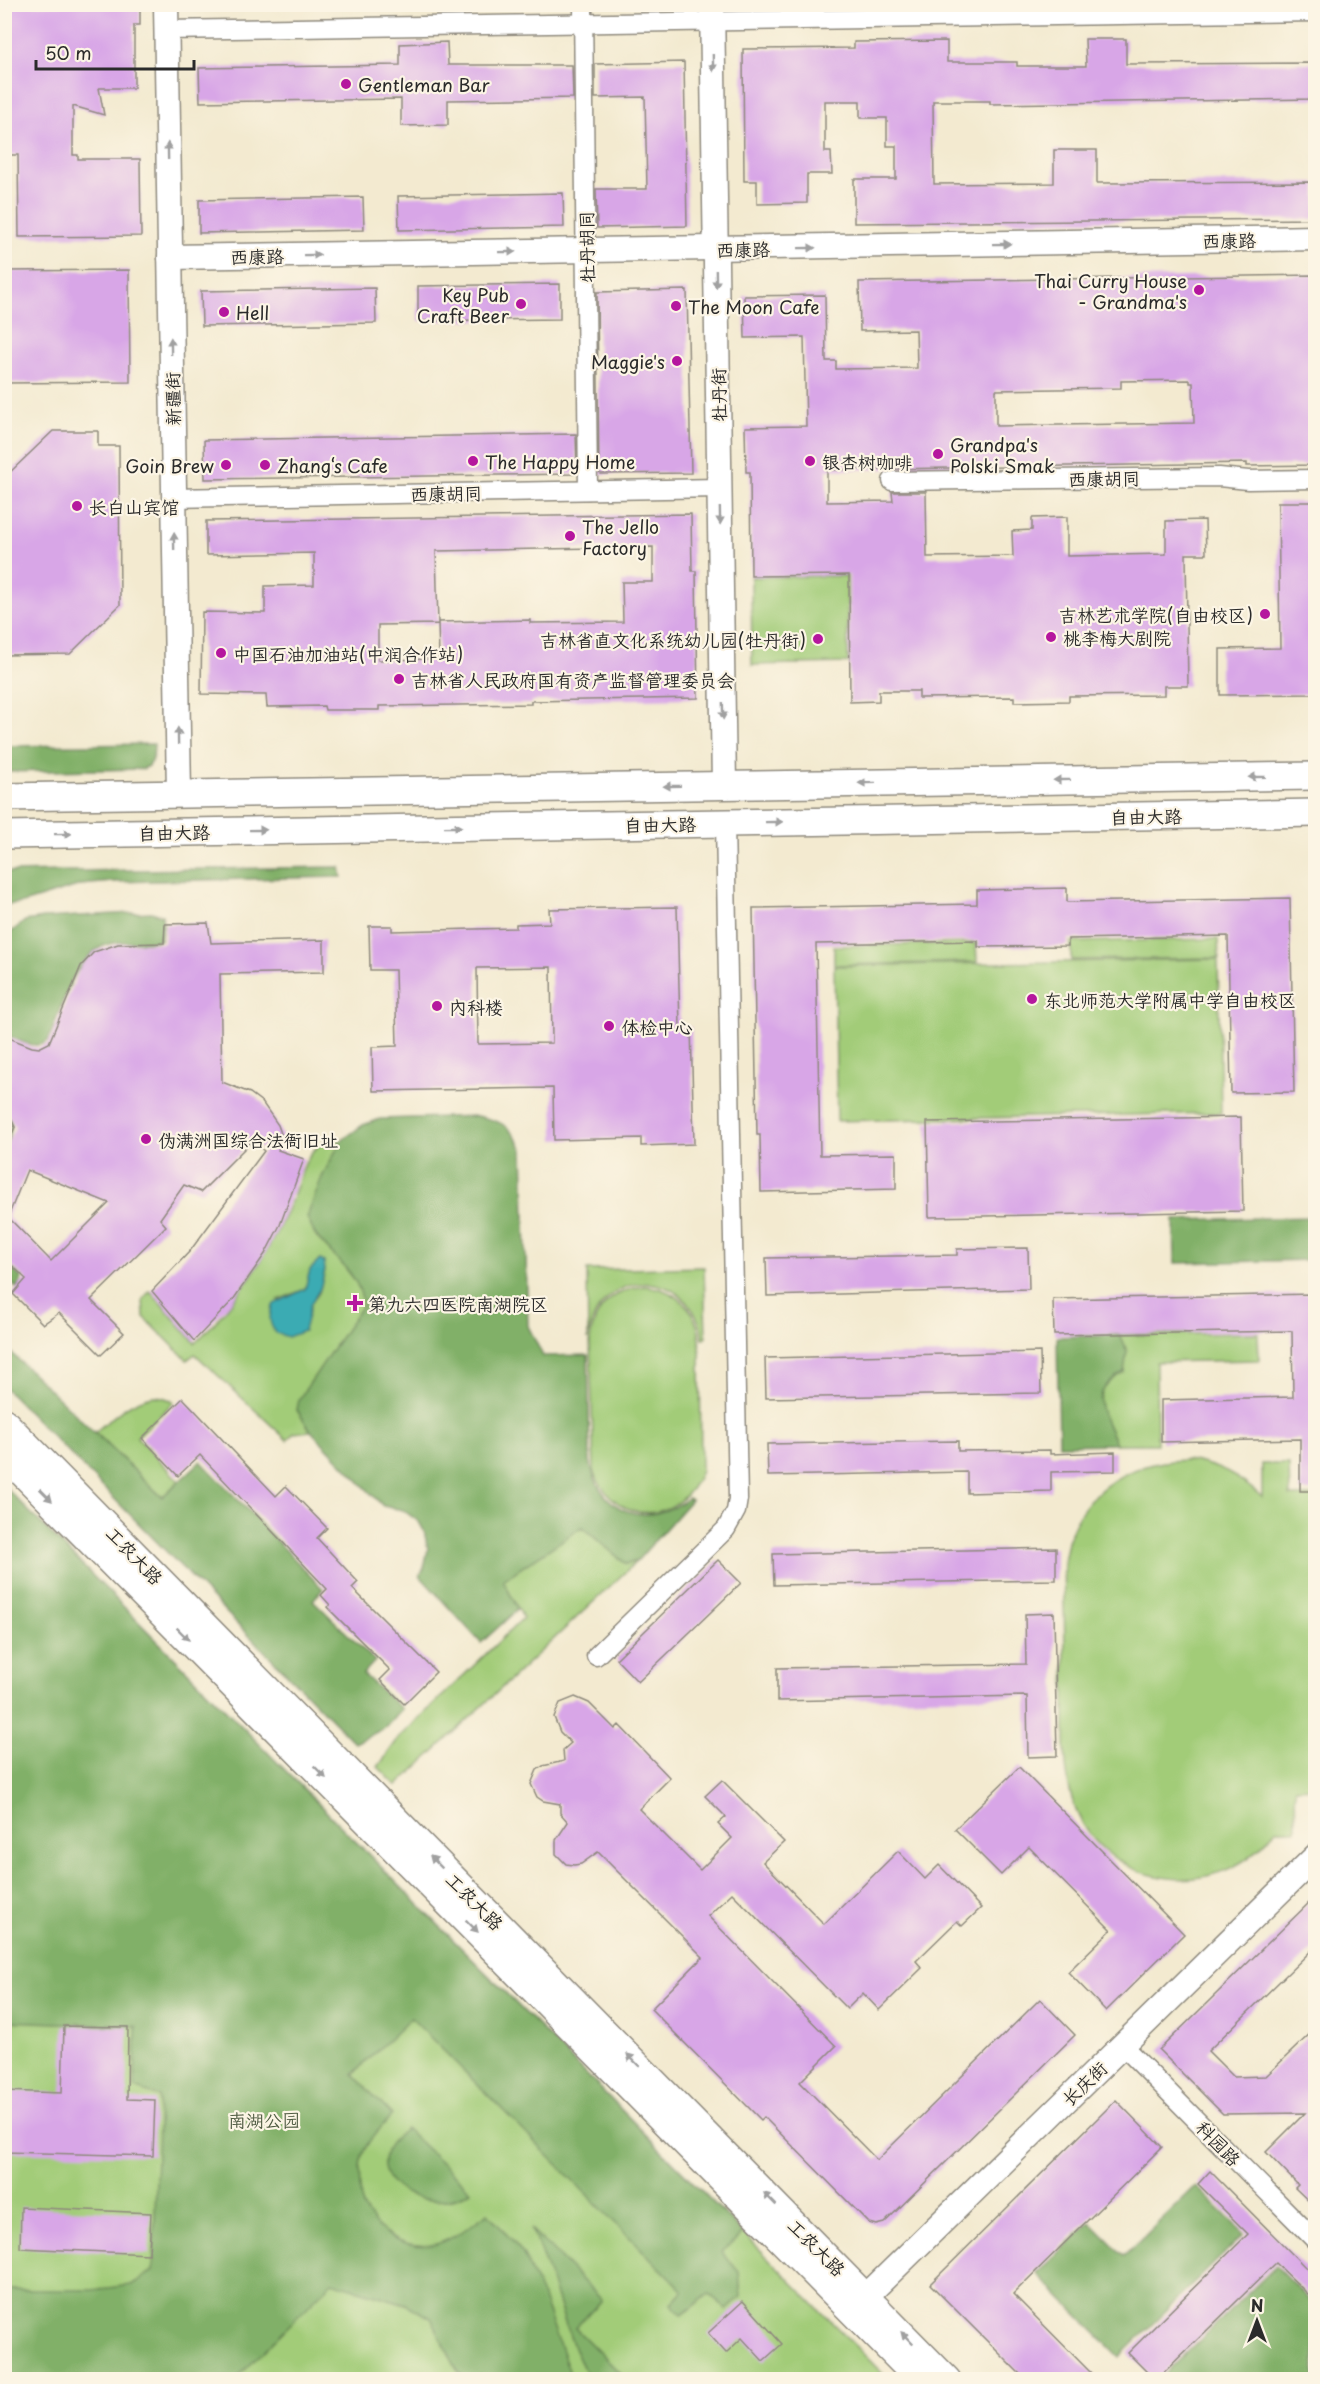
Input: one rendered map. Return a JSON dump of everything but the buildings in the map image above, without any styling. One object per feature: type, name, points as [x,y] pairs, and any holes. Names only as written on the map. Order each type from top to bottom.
[{"type":"main road","name":"自由大路","points":[[4,797],[1316,776]]},
{"type":"main road","name":"自由大路","points":[[4,835],[1316,813]]},
{"type":"main road","name":"工农大路","points":[[4,1422],[859,2303],[920,2379]]},
{"type":"main road","name":"工农大路","points":[[4,1454],[859,2303],[947,2379]]},
{"type":"street","name":"新疆街","points":[[166,4],[179,794]]},
{"type":"street","name":"牡丹胡同","points":[[583,4],[588,490]]},
{"type":"street","points":[[166,30],[583,24],[712,13],[1316,12]]},
{"type":"street","name":"牡丹街","points":[[712,13],[724,785]]},
{"type":"street","name":"西康路","points":[[170,257],[1316,238]]},
{"type":"street","name":"西康胡同","points":[[892,481],[1219,477],[1248,480],[1316,479]]},
{"type":"street","name":"西康胡同","points":[[173,498],[719,488]]},
{"type":"street","points":[[596,1656],[726,1529],[736,1511],[738,1499],[725,823]]},
{"type":"street","name":"长庆街","points":[[859,2303],[1316,1856]]},
{"type":"street","name":"科园路","points":[[1122,2045],[1316,2241]]},
{"type":"green space","points":[[847,576],[848,663],[752,665],[751,577]]},
{"type":"green space","points":[[154,744],[151,762],[143,769],[5,772],[5,746]]},
{"type":"green space","points":[[340,867],[342,877],[112,882],[81,885],[23,903],[5,905],[5,872]]},
{"type":"green space","points":[[151,912],[162,915],[163,926],[160,940],[121,942],[97,949],[78,970],[70,984],[48,1041],[32,1045],[5,1034],[5,944],[10,933],[25,921],[44,918]]},
{"type":"green space","points":[[1218,939],[1219,958],[1071,960],[1071,942]]},
{"type":"green space","points":[[976,943],[977,962],[834,965],[834,946]]},
{"type":"green space","points":[[1218,959],[1221,1113],[837,1121],[834,966]]},
{"type":"green space","points":[[5,1114],[11,1125],[5,1147]]},
{"type":"green space","points":[[477,1116],[505,1126],[523,1149],[528,1326],[543,1356],[588,1355],[590,1460],[595,1478],[603,1493],[614,1504],[627,1511],[641,1514],[657,1513],[672,1508],[688,1498],[691,1500],[637,1561],[626,1564],[582,1527],[503,1580],[518,1609],[481,1643],[420,1576],[428,1549],[424,1531],[419,1522],[403,1510],[383,1506],[311,1431],[297,1410],[299,1399],[363,1304],[361,1293],[352,1276],[316,1236],[307,1217],[322,1177],[341,1141],[363,1125],[380,1119]]},
{"type":"green space","points":[[330,1140],[341,1141],[322,1177],[316,1237],[335,1255],[361,1288],[363,1304],[297,1410],[311,1431],[294,1433],[287,1440],[195,1354],[187,1360],[144,1317],[143,1299],[150,1291],[195,1343],[239,1294],[263,1258],[283,1220],[305,1164],[321,1144]],"holes":[[[320,1260],[325,1270],[319,1293],[311,1303],[307,1318],[278,1300],[305,1289],[310,1270]]]},
{"type":"green space","points":[[1315,1217],[1315,1260],[1175,1263],[1174,1220]]},
{"type":"green space","points":[[4,1261],[21,1277],[21,1282],[16,1288],[5,1277]]},
{"type":"green space","points":[[704,1267],[706,1338],[703,1339],[695,1314],[682,1297],[664,1287],[644,1284],[625,1287],[608,1298],[595,1316],[588,1340],[587,1270]]},
{"type":"green space","points":[[644,1286],[666,1291],[682,1302],[694,1318],[700,1339],[701,1471],[691,1489],[678,1502],[664,1510],[648,1512],[633,1510],[618,1503],[605,1490],[594,1473],[590,1340],[596,1319],[607,1302],[623,1292]]},
{"type":"green space","points":[[1258,1333],[1259,1360],[1156,1362],[1157,1444],[1116,1444],[1100,1408],[1100,1394],[1127,1351],[1120,1335]]},
{"type":"green space","points":[[1120,1335],[1127,1351],[1124,1372],[1104,1388],[1100,1404],[1116,1444],[1059,1445],[1057,1337]]},
{"type":"green space","points":[[4,1346],[162,1497],[201,1461],[323,1589],[313,1600],[375,1661],[363,1674],[402,1709],[385,1728],[355,1743],[5,1388]]},
{"type":"green space","points":[[154,1396],[174,1402],[137,1437],[179,1481],[162,1497],[95,1432],[130,1405]]},
{"type":"green space","points":[[1185,1460],[1226,1472],[1245,1483],[1262,1497],[1262,1464],[1289,1464],[1290,1496],[1315,1496],[1316,1787],[1295,1788],[1296,1830],[1275,1830],[1253,1854],[1226,1870],[1197,1878],[1167,1878],[1138,1870],[1111,1856],[1089,1834],[1074,1805],[1067,1777],[1065,1745],[1064,1568],[1071,1534],[1080,1515],[1106,1486],[1142,1467]]},
{"type":"green space","name":"南湖公园","points":[[4,1486],[888,2379],[5,2379]]},
{"type":"green space","name":"南湖公园","points":[[4,1486],[743,2233],[722,2252],[739,2272],[741,2297],[727,2309],[709,2294],[682,2315],[671,2304],[683,2291],[411,2018],[353,2074],[392,2115],[374,2136],[363,2154],[360,2177],[363,2206],[384,2232],[415,2245],[436,2244],[450,2239],[488,2213],[522,2252],[542,2295],[572,2379],[466,2379],[457,2370],[431,2318],[406,2304],[332,2282],[236,2379],[5,2379],[5,2290],[92,2290],[131,2285],[153,2271],[159,2097],[135,2088],[136,2026],[5,2021]]},
{"type":"green space","points":[[582,1527],[626,1564],[637,1561],[397,1786],[378,1767],[398,1739],[523,1618],[503,1580]]},
{"type":"green space","points":[[406,2129],[471,2191],[452,2199],[432,2200],[414,2196],[398,2188],[387,2176],[384,2162],[389,2146]]},
{"type":"green space","points":[[1196,2186],[1244,2234],[1119,2357],[1037,2274],[1090,2222],[1124,2256]]},
{"type":"green space","points":[[531,2229],[602,2300],[575,2328],[626,2379],[589,2379],[572,2342]]},
{"type":"green space","points":[[1276,2266],[1315,2305],[1315,2379],[1160,2379]]},
{"type":"water","points":[[320,1260],[324,1262],[325,1270],[320,1289],[311,1303],[304,1331],[288,1337],[276,1333],[270,1318],[274,1304],[305,1289],[310,1270]]},
{"type":"place","name":"Gentleman Bar","points":[[346,84]]},
{"type":"place","name":"Thai Curry House - Grandma's","points":[[1199,290]]},
{"type":"place","name":"Key Pub Craft Beer","points":[[521,304]]},
{"type":"place","name":"The Moon Cafe","points":[[676,306]]},
{"type":"place","name":"Hell","points":[[224,312]]},
{"type":"place","name":"Maggie's","points":[[677,361]]},
{"type":"place","name":"Grandpa's Polski Smak","points":[[938,454]]},
{"type":"place","name":"The Happy Home","points":[[473,461]]},
{"type":"place","name":"银杏树咖啡","points":[[810,461]]},
{"type":"place","name":"Goin Brew","points":[[226,465]]},
{"type":"place","name":"Zhang‘s Cafe","points":[[265,465]]},
{"type":"place","name":"长白山宾馆","points":[[77,506]]},
{"type":"place","name":"The Jello Factory","points":[[570,536]]},
{"type":"place","name":"吉林艺术学院(自由校区)","points":[[1265,614]]},
{"type":"place","name":"桃李梅大剧院","points":[[1051,637]]},
{"type":"place","name":"吉林省直文化系统幼儿园(牡丹街)","points":[[818,639]]},
{"type":"place","name":"中国石油加油站(中润合作站)","points":[[221,653]]},
{"type":"place","name":"吉林省人民政府国有资产监督管理委员会","points":[[399,679]]},
{"type":"place","name":"东北师范大学附属中学自由校区","points":[[1032,999]]},
{"type":"place","name":"内科楼","points":[[437,1006]]},
{"type":"place","name":"体检中心","points":[[609,1026]]},
{"type":"place","name":"伪满洲国综合法衙旧址","points":[[146,1139]]},
{"type":"place","name":"第九六四医院南湖院区","points":[[355,1303]]}]
